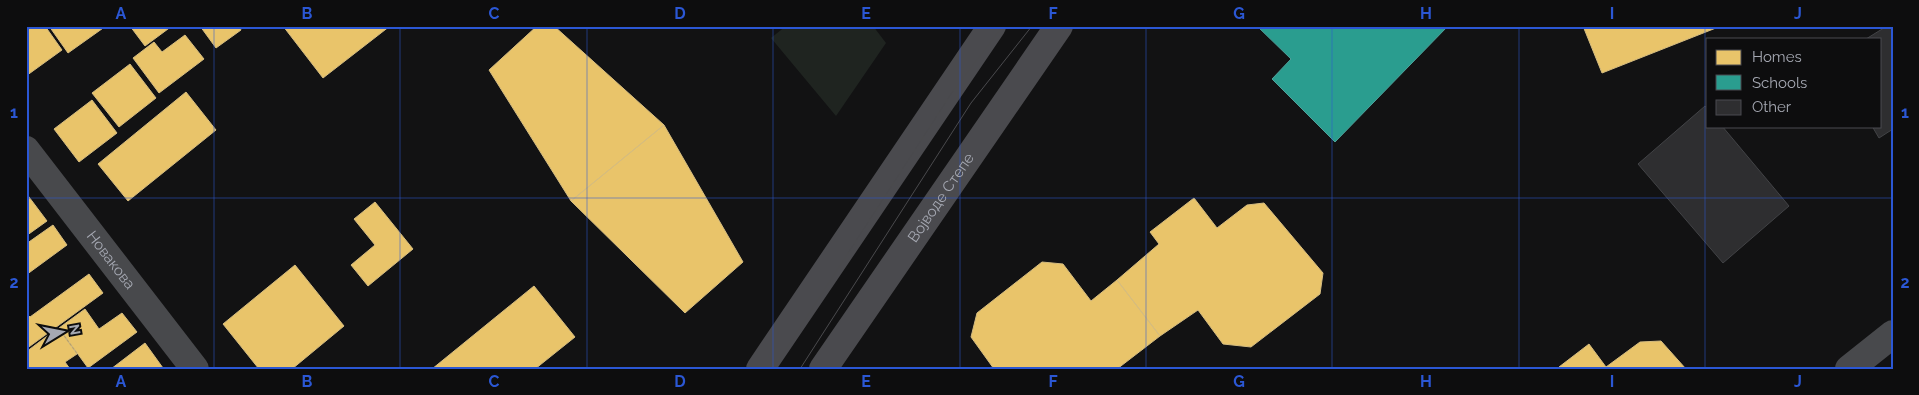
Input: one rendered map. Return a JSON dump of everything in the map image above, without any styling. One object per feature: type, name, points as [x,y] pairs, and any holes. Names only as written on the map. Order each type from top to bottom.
[{"type":"main road","points":[[760,369],[992,26]]},
{"type":"main road","name":"Војводе Степе","points":[[823,369],[1059,26]]},
{"type":"street","name":"Новакова","points":[[26,150],[195,369]]},
{"type":"street","points":[[1848,369],[1893,334]]},
{"type":"shaded area","points":[[786,26],[873,26],[886,43],[836,116],[771,38]]},
{"type":"building: Homes","points":[[26,26],[45,26],[62,50],[26,76]]},
{"type":"building: Homes","points":[[49,26],[106,26],[68,53]]},
{"type":"building: Homes","points":[[130,26],[172,26],[145,46]]},
{"type":"building: Homes","points":[[200,26],[239,26],[241,30],[216,48]]},
{"type":"building: Homes","points":[[283,26],[390,26],[323,78]]},
{"type":"building: Homes","points":[[537,26],[554,26],[664,125],[571,201],[489,70]]},
{"type":"building: Homes","points":[[1583,26],[1721,26],[1602,73]]},
{"type":"building: Homes","points":[[185,35],[204,59],[159,93],[133,58],[154,42],[162,52]]},
{"type":"building: Homes","points":[[130,64],[156,98],[119,127],[92,93]]},
{"type":"building: Homes","points":[[186,92],[216,130],[128,201],[98,164]]},
{"type":"building: Homes","points":[[92,100],[117,133],[79,162],[54,129]]},
{"type":"building: Homes","points":[[664,125],[743,262],[685,313],[571,201]]},
{"type":"building: Homes","points":[[26,193],[47,221],[26,236]]},
{"type":"building: Homes","points":[[1194,198],[1217,228],[1247,205],[1264,203],[1323,273],[1320,294],[1251,347],[1223,344],[1198,310],[1160,336],[1117,280],[1159,244],[1150,232]]},
{"type":"building: Homes","points":[[375,202],[413,249],[368,286],[351,265],[375,245],[354,219]]},
{"type":"building: Homes","points":[[53,225],[67,245],[26,275],[26,244]]},
{"type":"building: Homes","points":[[1042,262],[1063,264],[1091,301],[1117,280],[1160,336],[1117,369],[994,369],[971,337],[977,313]]},
{"type":"building: Homes","points":[[295,265],[344,326],[292,369],[259,369],[223,324]]},
{"type":"building: Homes","points":[[89,274],[103,293],[26,349],[26,313],[30,317]]},
{"type":"building: Homes","points":[[534,286],[575,337],[535,369],[432,369]]},
{"type":"building: Homes","points":[[85,309],[99,329],[122,313],[137,332],[88,368],[59,328]]},
{"type":"building: Homes","points":[[58,328],[77,354],[65,362],[70,369],[26,369],[26,352]]},
{"type":"building: Homes","points":[[1661,341],[1686,369],[1560,369],[1559,367],[1589,344],[1606,367],[1640,342]]},
{"type":"building: Homes","points":[[145,343],[162,369],[111,369]]},
{"type":"building: Schools","points":[[1257,26],[1448,26],[1335,142],[1272,79],[1291,59]]},
{"type":"building: Other","points":[[1887,26],[1893,26],[1893,129],[1879,138],[1873,128],[1882,128],[1882,38],[1868,38]]},
{"type":"building: Other","points":[[1705,106],[1706,128],[1724,128],[1789,206],[1723,263],[1638,164]]},
{"type":"tram line","points":[[773,369],[953,91],[1003,26]]},
{"type":"tram line","points":[[800,369],[971,103],[1032,26]]}]
